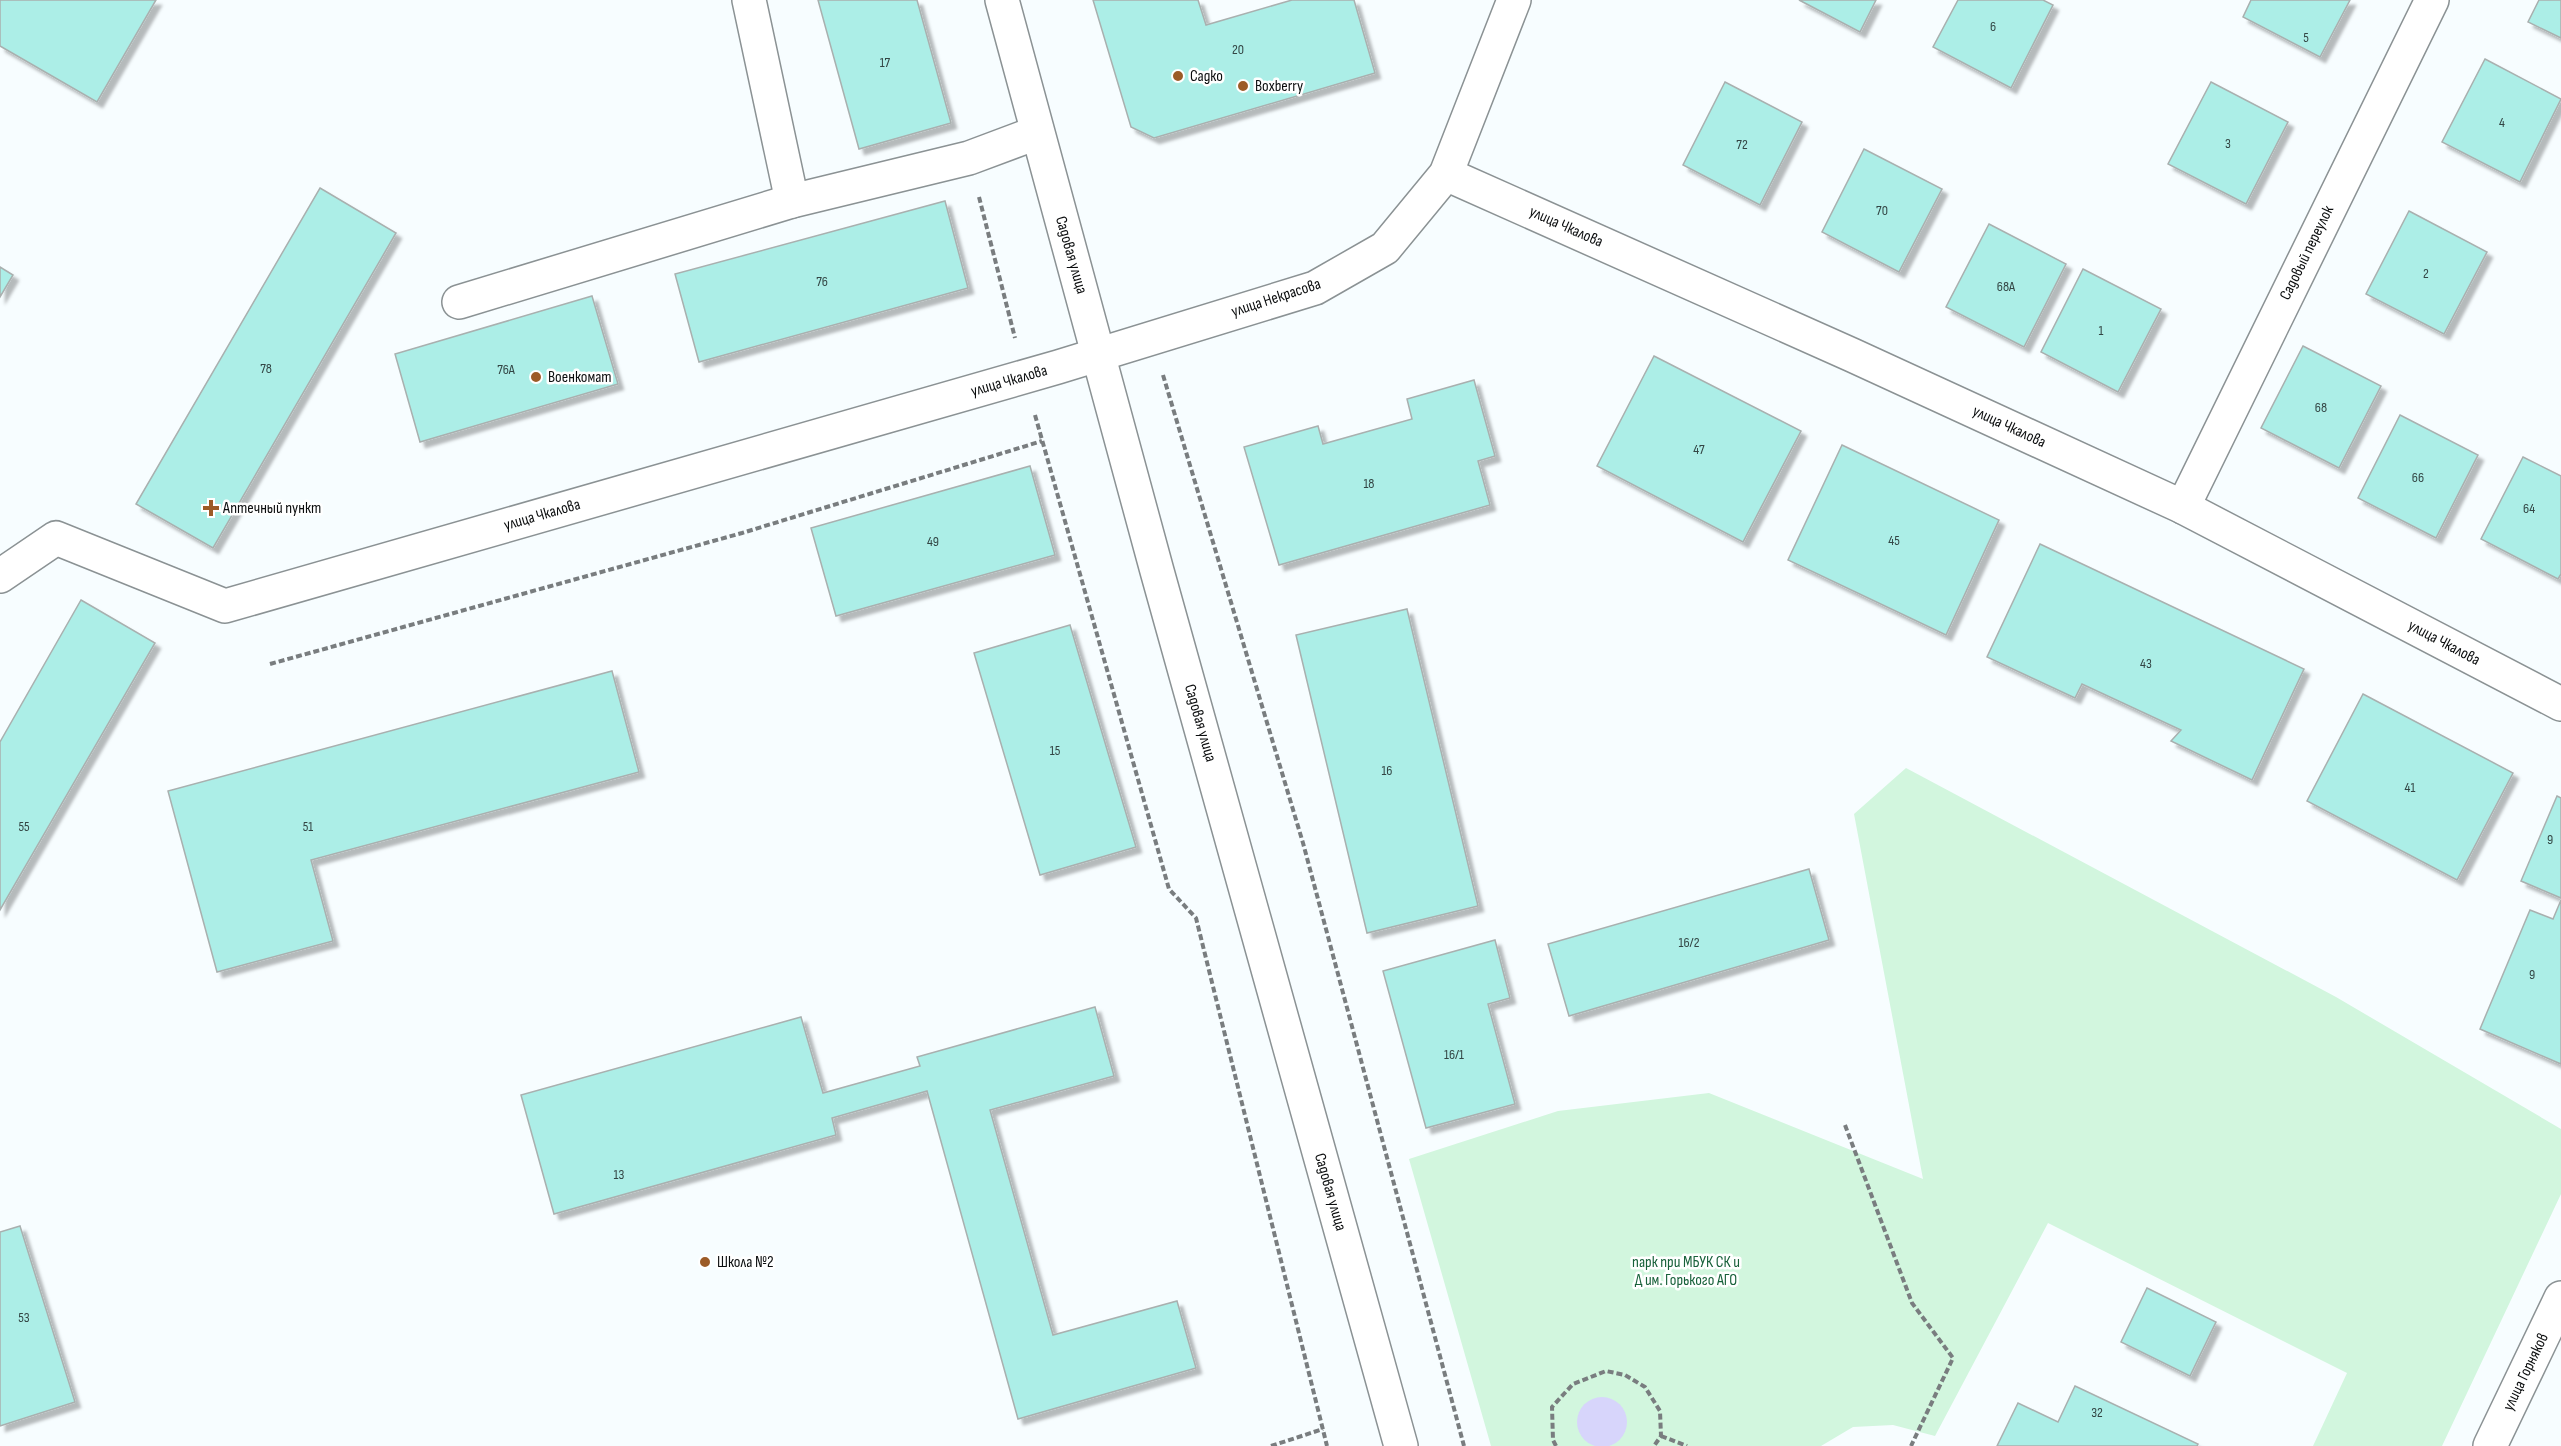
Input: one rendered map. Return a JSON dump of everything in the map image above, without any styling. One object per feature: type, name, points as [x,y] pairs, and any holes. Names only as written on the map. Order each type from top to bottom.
[{"type":"street","points":[[749,0],[792,201]]},
{"type":"street","name":"Садовая улица","points":[[1002,0],[1036,133],[1401,1446]]},
{"type":"street","name":"улица Некрасова","points":[[1098,353],[1315,288],[1385,248],[1446,174],[1514,0]]},
{"type":"street","name":"Садовый переулок","points":[[2183,507],[2432,0]]},
{"type":"street","points":[[459,302],[792,201],[969,158],[1036,133]]},
{"type":"street","name":"улица Чкалова","points":[[1446,174],[1863,360],[2183,507],[2561,704]]},
{"type":"street","name":"улица Чкалова","points":[[0,576],[56,538],[225,606],[1098,353]]},
{"type":"street","name":"улица Горняков","points":[[2490,1446],[2561,1298]]},
{"type":"path","points":[[969,158],[1042,441],[1169,889],[1196,918],[1327,1446]]},
{"type":"path","points":[[1151,336],[1303,843],[1464,1446]]},
{"type":"path","points":[[270,664],[742,533],[1042,441]]},
{"type":"path","points":[[1845,1125],[1912,1303],[1953,1358],[1911,1446]]},
{"type":"path","points":[[1556,1446],[1553,1440],[1552,1407],[1573,1384],[1606,1371],[1625,1375],[1645,1387],[1660,1412],[1661,1436],[1653,1446]]},
{"type":"path","points":[[1271,1446],[1323,1429]]},
{"type":"path","points":[[1661,1436],[1687,1446]]},
{"type":"green space","name":"парк при МБУК СК и Д им. Горького АГО","points":[[1906,768],[2336,997],[2561,1129],[2561,1194],[2442,1446],[2313,1446],[2347,1373],[2048,1223],[1935,1436],[1893,1425],[1853,1427],[1821,1446],[1491,1446],[1409,1159],[1558,1111],[1709,1093],[1923,1179],[1854,814]]},
{"type":"water","points":[[1602,1397],[1620,1404],[1627,1422],[1620,1440],[1602,1447],[1584,1440],[1577,1422],[1584,1404]]},
{"type":"building","points":[[0,0],[156,0],[97,102],[0,46]]},
{"type":"building","points":[[818,0],[917,0],[951,123],[859,149]]},
{"type":"building","points":[[1093,0],[1198,0],[1206,25],[1292,0],[1354,0],[1375,73],[1154,138],[1131,127]]},
{"type":"building","points":[[1799,0],[1876,0],[1860,32]]},
{"type":"building","points":[[1958,0],[2043,0],[2053,5],[2011,88],[1933,47]]},
{"type":"building","points":[[2251,0],[2350,0],[2320,57],[2243,17]]},
{"type":"building","points":[[2539,0],[2561,0],[2561,38],[2528,22]]},
{"type":"building","points":[[2485,59],[2561,99],[2520,182],[2442,142]]},
{"type":"building","points":[[1725,82],[1802,122],[1760,205],[1683,165]]},
{"type":"building","points":[[2211,82],[2288,122],[2246,204],[2168,164]]},
{"type":"building","points":[[1864,149],[1942,189],[1899,272],[1822,232]]},
{"type":"building","points":[[320,188],[396,233],[213,548],[136,504]]},
{"type":"building","points":[[945,201],[968,288],[699,362],[675,274]]},
{"type":"building","points":[[2409,211],[2487,252],[2444,334],[2366,294]]},
{"type":"building","points":[[1989,224],[2066,264],[2024,347],[1946,307]]},
{"type":"building","points":[[0,267],[13,275],[0,297]]},
{"type":"building","points":[[2083,269],[2161,309],[2118,392],[2041,352]]},
{"type":"building","points":[[592,296],[618,384],[420,442],[395,354]]},
{"type":"building","points":[[2303,346],[2381,386],[2339,468],[2261,428]]},
{"type":"building","points":[[1654,356],[1801,431],[1743,542],[1597,466]]},
{"type":"building","points":[[1474,380],[1495,456],[1478,461],[1490,505],[1279,565],[1244,447],[1318,426],[1323,444],[1412,419],[1407,399]]},
{"type":"building","points":[[2400,415],[2478,455],[2436,538],[2358,498]]},
{"type":"building","points":[[1842,445],[1999,520],[1946,635],[1788,560]]},
{"type":"building","points":[[2523,457],[2561,476],[2561,574],[2558,579],[2481,539]]},
{"type":"building","points":[[1030,466],[1055,555],[836,616],[811,528]]},
{"type":"building","points":[[2040,544],[2304,669],[2252,780],[2171,741],[2181,730],[2082,684],[2075,698],[1987,657]]},
{"type":"building","points":[[81,600],[155,643],[0,910],[0,742]]},
{"type":"building","points":[[1407,609],[1478,906],[1367,933],[1296,635]]},
{"type":"building","points":[[1070,625],[1136,847],[1040,875],[974,653]]},
{"type":"building","points":[[612,671],[639,772],[311,860],[333,941],[217,972],[168,791]]},
{"type":"building","points":[[2363,694],[2513,773],[2457,880],[2307,801]]},
{"type":"building","points":[[2557,796],[2561,798],[2561,898],[2521,881]]},
{"type":"building","points":[[1809,869],[1829,940],[1569,1016],[1548,944]]},
{"type":"building","points":[[2561,900],[2561,1064],[2480,1029],[2530,910],[2553,919]]},
{"type":"building","points":[[1495,940],[1510,998],[1488,1004],[1515,1104],[1426,1128],[1383,971]]},
{"type":"building","points":[[1095,1007],[1114,1076],[990,1110],[1053,1335],[1177,1301],[1196,1368],[1018,1419],[927,1091],[832,1118],[836,1135],[554,1214],[521,1095],[801,1017],[823,1093],[920,1066],[917,1057]]},
{"type":"building","points":[[20,1226],[75,1402],[0,1426],[0,1232]]},
{"type":"building","points":[[2147,1288],[2216,1322],[2190,1376],[2121,1342]]},
{"type":"building","points":[[2075,1386],[2198,1444],[2197,1446],[1997,1446],[2018,1403],[2058,1422]]},
{"type":"place","name":"Садко","points":[[1178,76]]},
{"type":"place","name":"Boxberry","points":[[1243,86]]},
{"type":"place","name":"Военкомат","points":[[536,377]]},
{"type":"place","name":"Аптечный пункт","points":[[211,508]]},
{"type":"place","name":"Школа №2","points":[[705,1262]]}]
